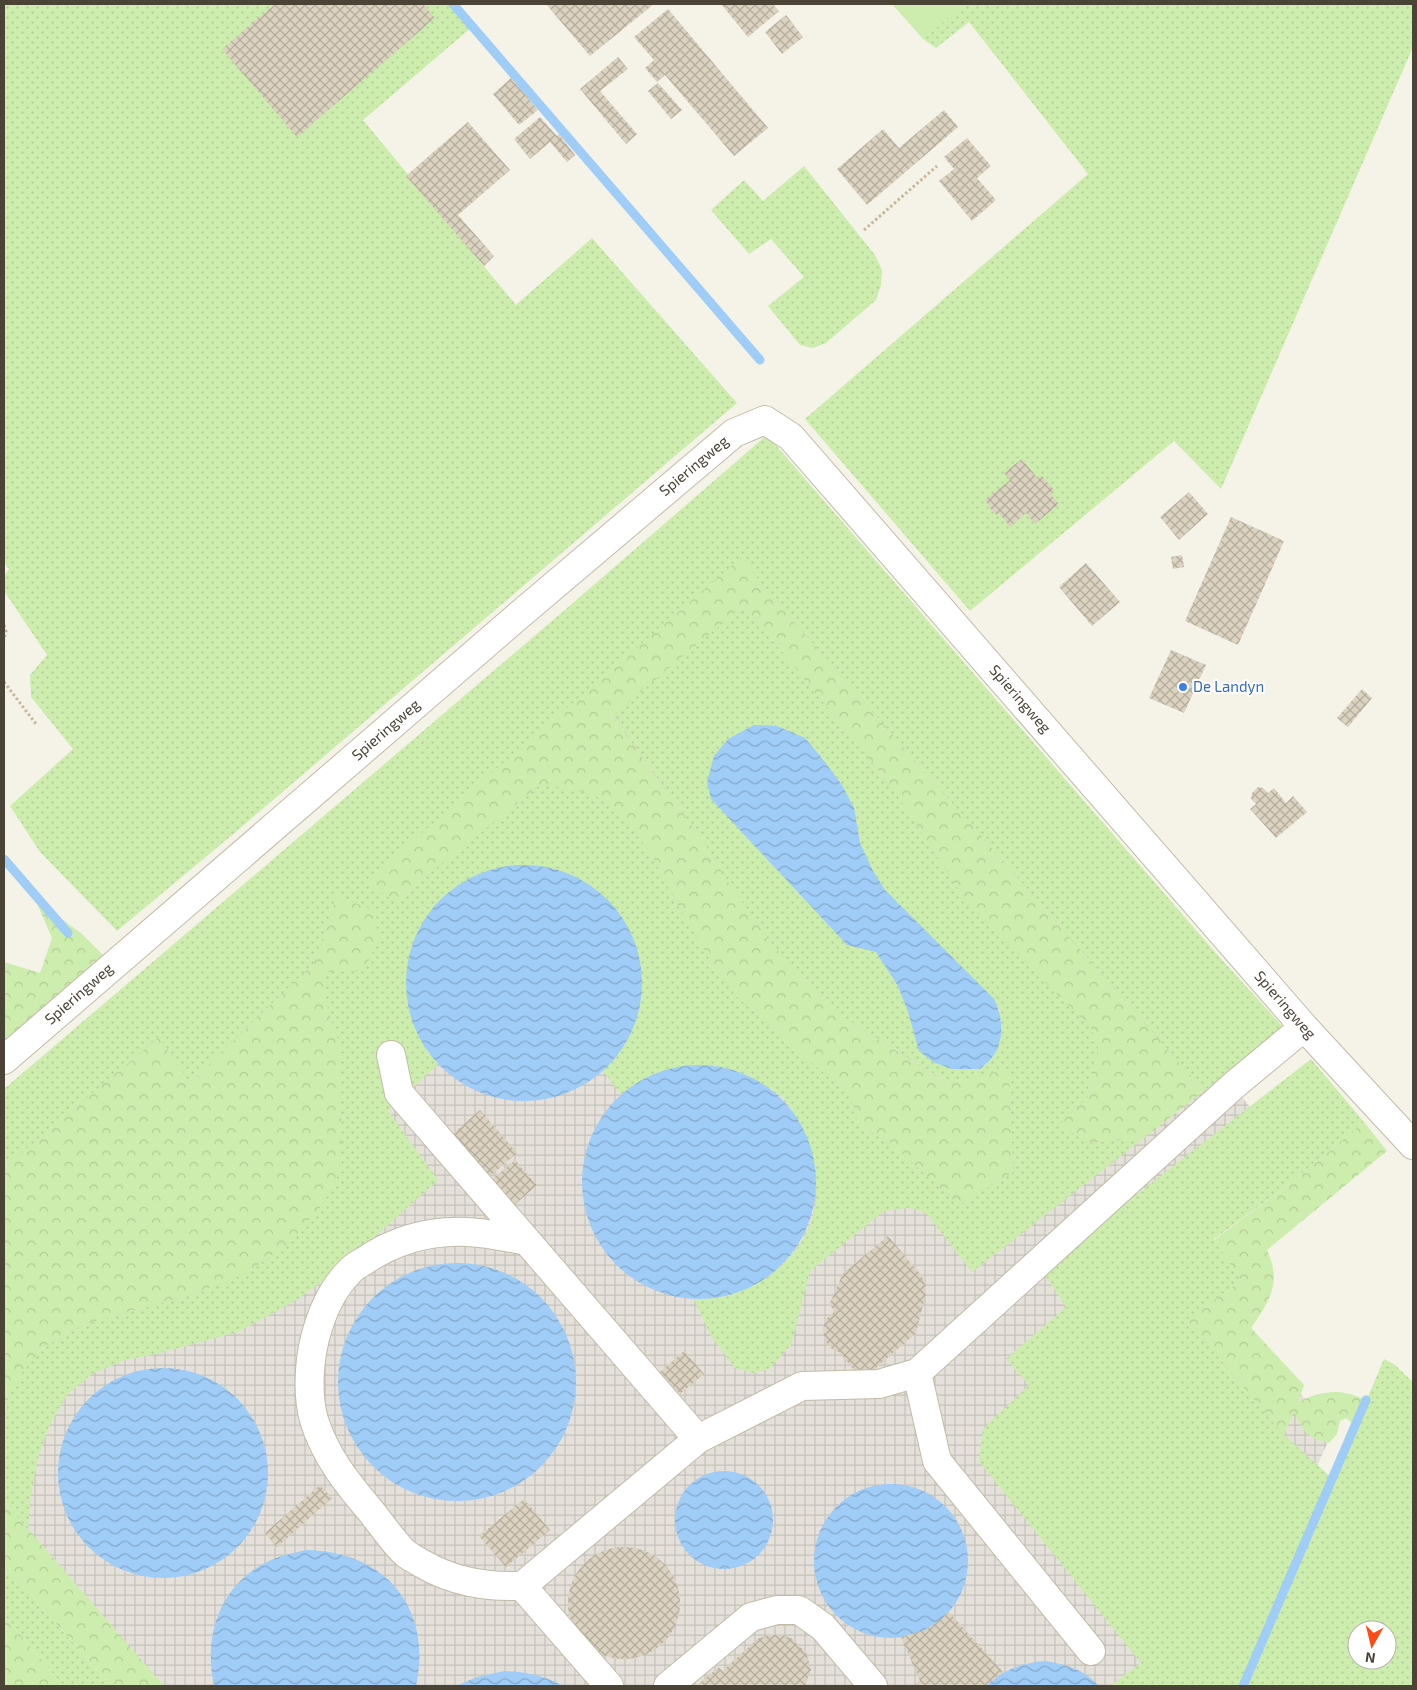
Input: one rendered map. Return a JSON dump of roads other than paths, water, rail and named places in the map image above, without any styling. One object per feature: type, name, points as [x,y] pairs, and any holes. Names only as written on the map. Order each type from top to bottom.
[{"type":"street","name":"Spieringweg","points":[[4,1060],[510,623],[734,433],[765,420],[791,437],[1304,1027],[1413,1145]]},
{"type":"street","points":[[527,1241],[498,1234],[436,1233],[405,1239],[375,1254],[349,1271],[332,1294],[317,1328],[310,1358],[310,1388],[314,1418],[324,1445],[342,1476],[405,1553],[433,1570],[467,1583],[499,1587],[522,1586],[698,1439],[802,1386],[879,1384],[917,1373],[1233,1086],[1304,1027]]},
{"type":"street","points":[[391,1055],[400,1093],[698,1439]]},
{"type":"street","points":[[917,1373],[938,1461],[1091,1651]]},
{"type":"street","points":[[522,1586],[609,1686]]},
{"type":"street","points":[[668,1686],[751,1617],[777,1610],[799,1610],[823,1627],[873,1686]]},
{"type":"water","points":[[754,725],[777,726],[805,738],[842,785],[854,808],[860,843],[873,871],[885,890],[994,999],[1001,1022],[1000,1041],[993,1056],[980,1069],[952,1069],[933,1062],[919,1051],[908,1012],[898,986],[876,952],[847,945],[711,799],[707,782],[714,756],[728,739]]},
{"type":"water","points":[[524,865],[547,867],[580,879],[599,892],[615,908],[628,927],[637,949],[642,983],[640,1006],[628,1039],[615,1058],[599,1074],[580,1087],[558,1096],[524,1101],[501,1099],[468,1087],[449,1074],[433,1058],[420,1039],[411,1017],[406,983],[408,960],[420,927],[433,908],[449,892],[468,879],[490,870]]},
{"type":"water","points":[[688,1065],[710,1065],[744,1074],[764,1085],[782,1099],[796,1117],[807,1137],[814,1159],[816,1182],[814,1205],[807,1227],[796,1247],[782,1265],[754,1285],[733,1294],[710,1299],[688,1299],[654,1290],[634,1279],[616,1265],[596,1237],[587,1216],[582,1193],[582,1171],[591,1137],[602,1117],[616,1099],[644,1079],[665,1070]]},
{"type":"water","points":[[445,1263],[469,1263],[492,1268],[513,1277],[533,1290],[549,1306],[562,1326],[571,1347],[576,1370],[574,1405],[567,1428],[549,1458],[533,1474],[513,1487],[492,1496],[469,1501],[445,1501],[422,1496],[401,1487],[381,1474],[365,1458],[352,1438],[343,1417],[338,1394],[338,1370],[343,1347],[352,1326],[365,1306],[381,1290],[401,1277],[422,1268]]},
{"type":"water","points":[[163,1368],[183,1370],[212,1380],[230,1392],[244,1406],[260,1433],[266,1453],[268,1473],[266,1493],[256,1522],[244,1540],[230,1554],[203,1570],[183,1576],[163,1578],[143,1576],[114,1566],[96,1554],[82,1540],[66,1513],[60,1493],[58,1473],[60,1453],[70,1424],[82,1406],[96,1392],[123,1376],[143,1370]]},
{"type":"water","points":[[724,1471],[743,1475],[759,1485],[769,1501],[773,1520],[769,1539],[759,1555],[743,1565],[724,1569],[705,1565],[689,1555],[679,1539],[675,1520],[679,1501],[689,1485],[705,1475]]},
{"type":"water","points":[[891,1484],[920,1490],[934,1497],[945,1507],[955,1518],[962,1532],[968,1561],[962,1590],[955,1604],[945,1615],[934,1625],[920,1632],[891,1638],[862,1632],[848,1625],[837,1615],[827,1604],[820,1590],[814,1561],[820,1532],[827,1518],[837,1507],[848,1497],[862,1490]]},
{"type":"water","points":[[306,1550],[334,1553],[359,1561],[380,1573],[397,1589],[409,1609],[417,1632],[419,1658],[416,1686],[214,1686],[211,1648],[219,1613],[227,1597],[238,1583],[252,1571],[274,1559]]},
{"type":"water","points":[[1045,1661],[1075,1669],[1094,1680],[1099,1686],[986,1686],[1013,1668]]},
{"type":"water","points":[[504,1671],[535,1675],[563,1686],[456,1686],[477,1677]]},
{"type":"waterway","points":[[453,4],[760,360]]},
{"type":"waterway","points":[[4,859],[68,933]]},
{"type":"waterway","points":[[1243,1686],[1366,1400]]},
{"type":"place","name":"De Landyn","points":[[1183,687]]}]
